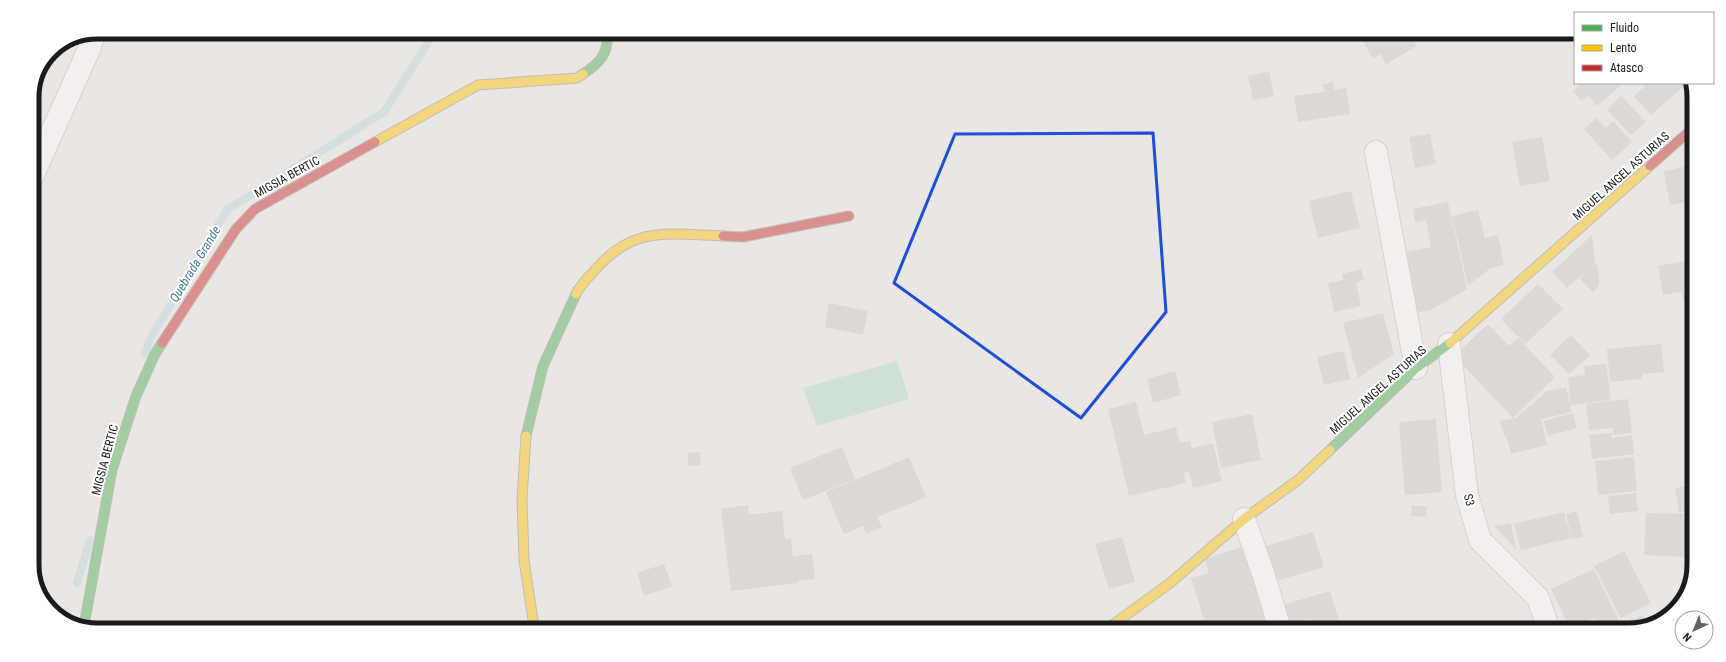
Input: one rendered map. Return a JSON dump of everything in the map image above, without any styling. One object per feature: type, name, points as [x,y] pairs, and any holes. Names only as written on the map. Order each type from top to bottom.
[{"type":"street","points":[[39,161],[92,39]]},
{"type":"street","name":"MIGSIA BERTIC","points":[[85,622],[112,470],[136,396],[154,356],[236,228],[255,209],[478,84],[577,78],[597,65],[608,45],[608,39]]},
{"type":"street","name":"MIGUEL ANGEL ASTURIAS","points":[[1115,623],[1170,583],[1244,519],[1298,480],[1416,368],[1449,344],[1687,133]]},
{"type":"street","points":[[1376,152],[1416,368]]},
{"type":"street","points":[[533,623],[524,560],[522,499],[526,436],[543,366],[578,290],[607,256],[635,239],[660,233],[742,237],[849,216]]},
{"type":"street","name":"S3","points":[[1449,344],[1467,495],[1480,540],[1538,598],[1547,623]]},
{"type":"street","points":[[1244,519],[1278,623]]},
{"type":"highlighted area","points":[[1153,133],[1166,312],[1081,418],[894,283],[955,134]]},
{"type":"green space","points":[[897,361],[909,399],[817,426],[803,388]]},
{"type":"building","points":[[1367,39],[1413,39],[1417,46],[1386,64],[1381,54],[1373,59],[1363,41]]},
{"type":"building","points":[[1269,71],[1274,96],[1253,100],[1248,76]]},
{"type":"building","points":[[1333,82],[1334,90],[1346,88],[1350,114],[1298,122],[1294,96],[1324,92],[1323,84]]},
{"type":"building","points":[[1581,84],[1623,84],[1597,106],[1588,95],[1582,101],[1573,91]]},
{"type":"building","points":[[1647,84],[1683,84],[1684,86],[1651,115],[1634,96]]},
{"type":"building","points":[[1621,96],[1646,122],[1631,135],[1607,110]]},
{"type":"building","points":[[1597,118],[1605,128],[1613,121],[1632,142],[1612,160],[1584,129]]},
{"type":"building","points":[[1430,134],[1436,164],[1415,168],[1409,137]]},
{"type":"building","points":[[1542,137],[1550,181],[1520,186],[1512,142]]},
{"type":"building","points":[[1687,166],[1687,202],[1670,205],[1664,171]]},
{"type":"building","points":[[1351,191],[1360,228],[1318,238],[1309,201]]},
{"type":"building","points":[[1448,202],[1467,289],[1431,310],[1412,313],[1400,253],[1431,247],[1426,220],[1415,222],[1413,209]]},
{"type":"building","points":[[1478,210],[1485,238],[1498,235],[1504,265],[1491,268],[1468,285],[1452,216]]},
{"type":"building","points":[[1592,235],[1595,262],[1567,288],[1552,272]]},
{"type":"building","points":[[1687,261],[1687,301],[1683,301],[1681,292],[1663,295],[1658,266]]},
{"type":"building","points":[[1594,263],[1598,267],[1599,285],[1593,292],[1579,278]]},
{"type":"building","points":[[1361,269],[1364,280],[1356,282],[1361,306],[1334,312],[1328,283],[1343,280],[1342,274]]},
{"type":"building","points":[[1538,284],[1563,309],[1525,344],[1501,319]]},
{"type":"building","points":[[829,303],[868,311],[863,335],[825,327]]},
{"type":"building","points":[[1383,313],[1394,354],[1358,378],[1343,323]]},
{"type":"building","points":[[1488,324],[1509,346],[1518,338],[1555,377],[1513,418],[1454,356]]},
{"type":"building","points":[[1571,335],[1590,355],[1569,374],[1550,355]]},
{"type":"building","points":[[1661,344],[1664,372],[1642,374],[1642,379],[1610,382],[1607,349]]},
{"type":"building","points":[[1344,351],[1350,379],[1324,385],[1317,357]]},
{"type":"building","points":[[1606,364],[1611,400],[1571,405],[1568,377],[1585,375],[1584,366]]},
{"type":"building","points":[[1175,371],[1181,395],[1153,403],[1147,379]]},
{"type":"building","points":[[1566,387],[1572,412],[1541,419],[1547,445],[1511,454],[1506,435],[1504,436],[1500,421],[1516,418],[1547,391]]},
{"type":"building","points":[[1628,399],[1632,433],[1613,435],[1613,428],[1589,430],[1586,404]]},
{"type":"building","points":[[1136,402],[1144,435],[1176,427],[1180,443],[1190,441],[1192,448],[1213,443],[1222,481],[1193,488],[1189,472],[1184,473],[1186,483],[1129,496],[1108,409]]},
{"type":"building","points":[[1573,413],[1577,428],[1548,436],[1544,421]]},
{"type":"building","points":[[1252,414],[1261,460],[1221,468],[1212,422]]},
{"type":"building","points":[[1436,419],[1442,492],[1405,495],[1399,422]]},
{"type":"building","points":[[1612,433],[1612,438],[1632,435],[1634,454],[1592,459],[1589,435]]},
{"type":"building","points":[[842,447],[855,479],[803,500],[790,468]]},
{"type":"building","points":[[700,452],[701,465],[688,466],[688,453]]},
{"type":"building","points":[[909,457],[926,497],[877,517],[882,527],[866,534],[863,526],[844,534],[826,492]]},
{"type":"building","points":[[1634,457],[1637,491],[1598,495],[1595,461]]},
{"type":"building","points":[[1687,486],[1687,511],[1679,512],[1675,488]]},
{"type":"building","points":[[1636,493],[1638,511],[1610,514],[1608,496]]},
{"type":"building","points":[[748,505],[749,515],[782,511],[785,539],[791,538],[793,556],[812,554],[815,579],[797,581],[798,583],[731,591],[721,509]]},
{"type":"building","points":[[1412,505],[1427,507],[1426,517],[1411,516]]},
{"type":"building","points":[[1577,511],[1583,537],[1572,539],[1566,514]]},
{"type":"building","points":[[1564,512],[1571,538],[1521,550],[1514,524]]},
{"type":"building","points":[[1646,513],[1687,514],[1687,557],[1644,555]]},
{"type":"building","points":[[1511,523],[1516,549],[1494,526]]},
{"type":"building","points":[[1313,532],[1324,567],[1276,581],[1266,546]]},
{"type":"building","points":[[1122,537],[1135,582],[1109,589],[1095,544]]},
{"type":"building","points":[[1245,546],[1269,623],[1205,623],[1191,578],[1209,573],[1204,559]]},
{"type":"building","points":[[1624,551],[1651,603],[1621,618],[1594,566]]},
{"type":"building","points":[[664,564],[672,586],[644,596],[637,573]]},
{"type":"building","points":[[1594,569],[1619,621],[1615,623],[1596,623],[1594,618],[1583,623],[1567,623],[1551,589]]},
{"type":"building","points":[[1330,591],[1340,623],[1311,623],[1310,619],[1296,623],[1284,623],[1279,606]]},
{"type":"building","points":[[1642,615],[1644,621],[1636,623],[1624,623]]},
{"type":"waterway","name":"Quebrada Grande","points":[[145,354],[150,339],[227,210],[384,112],[430,39]]},
{"type":"waterway","name":"Quebrada Grande","points":[[77,583],[90,540]]},
{"type":"traffic: fast","points":[[583,74],[594,66],[602,57],[605,52],[607,39]]},
{"type":"traffic: fast","points":[[526,436],[543,366],[576,294]]},
{"type":"traffic: fast","points":[[85,622],[112,470],[136,396],[154,356],[162,343]]},
{"type":"traffic: fast","points":[[1330,450],[1416,368],[1450,343]]},
{"type":"traffic: slow","points":[[375,142],[478,85],[577,78],[583,74]]},
{"type":"traffic: slow","points":[[1450,343],[1650,166]]},
{"type":"traffic: slow","points":[[576,294],[585,281],[610,255],[625,245],[639,239],[654,235],[670,234],[723,236]]},
{"type":"traffic: slow","points":[[526,436],[522,499],[524,560],[533,623]]},
{"type":"traffic: slow","points":[[1115,623],[1170,583],[1244,519],[1298,480],[1330,450]]},
{"type":"traffic: jam","points":[[1650,166],[1687,133]]},
{"type":"traffic: jam","points":[[162,343],[236,229],[255,209],[375,142]]},
{"type":"traffic: jam","points":[[723,236],[743,237],[849,216]]}]
